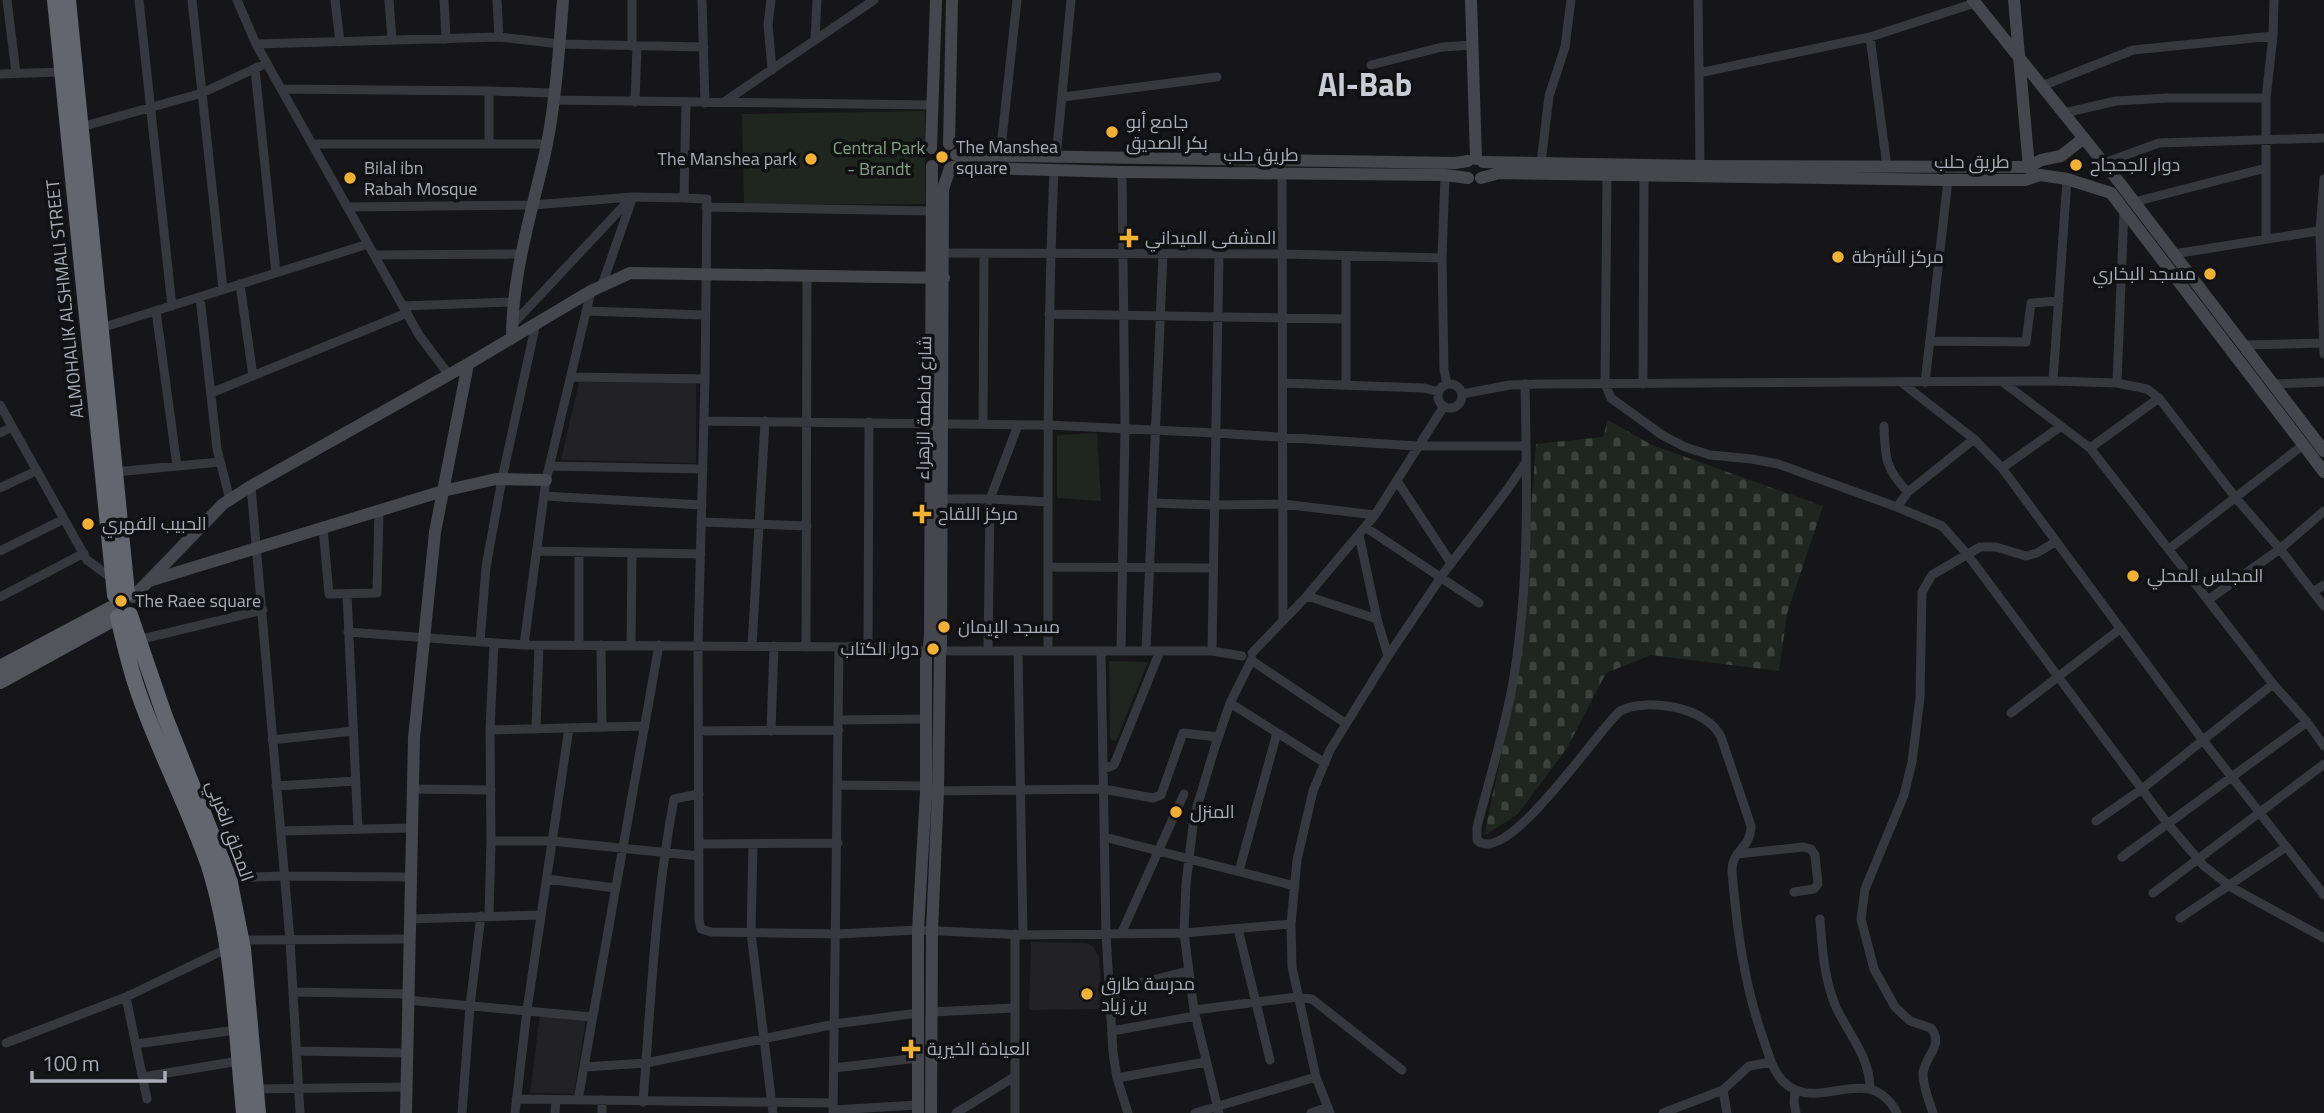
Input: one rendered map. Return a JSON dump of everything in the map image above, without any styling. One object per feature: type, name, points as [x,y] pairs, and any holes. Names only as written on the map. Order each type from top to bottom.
[{"type":"highway","name":"ALMOHALIK ALSHMALI STREET","points":[[55,0],[121,600]]},
{"type":"highway","name":"ALMOHALIK ALSHMALI STREET","points":[[68,0],[115,472],[121,600]]},
{"type":"highway","name":"المحلق الغربي","points":[[121,600],[229,878],[241,940],[248,1090],[244,1113]]},
{"type":"highway","name":"المحلق الغربي","points":[[121,600],[128,660],[139,696],[208,865],[217,896],[239,1061],[258,1113]]},
{"type":"main road","points":[[512,331],[520,254],[547,144],[563,0]]},
{"type":"main road","name":"شارع فاطمة الزهراء","points":[[936,0],[931,148],[928,157],[932,166],[932,211],[938,253]]},
{"type":"main road","name":"شارع فاطمة الزهراء","points":[[918,1109],[918,1058],[932,931],[930,790],[937,278],[943,189],[952,159],[952,0]]},
{"type":"main road","points":[[1471,0],[1475,160],[1485,170],[1474,178],[1464,169],[1475,160]]},
{"type":"main road","points":[[2014,0],[2029,167]]},
{"type":"main road","points":[[1974,1],[2104,163],[2115,188],[2324,472]]},
{"type":"main road","points":[[931,148],[937,143],[952,159],[1056,164],[1455,163],[1475,160],[1700,166],[2029,167],[2041,160],[2061,156],[2084,138]]},
{"type":"main road","points":[[932,166],[942,171],[952,159],[1000,157],[1056,164]]},
{"type":"main road","points":[[2040,175],[2041,160]]},
{"type":"main road","name":"طريق حلب","points":[[1056,164],[1122,172],[1282,172],[1474,178],[1495,173],[2025,180],[2040,175],[2115,188]]},
{"type":"main road","points":[[2129,206],[2174,254],[2324,451]]},
{"type":"main road","points":[[0,682],[148,581],[230,500],[251,486],[468,364],[512,331],[536,323],[596,288],[630,273],[937,278]]},
{"type":"main road","points":[[405,1113],[414,738],[435,532],[468,364]]},
{"type":"main road","name":"شارع فاطمة الزهراء","points":[[931,1113],[918,930],[930,790],[926,719],[933,652],[941,499],[936,423]]},
{"type":"main road","points":[[148,581],[443,491],[502,479],[546,480]]},
{"type":"main road","points":[[1,663],[121,600]]},
{"type":"street","points":[[6,0],[5,26],[16,73]]},
{"type":"street","points":[[139,0],[172,306]]},
{"type":"street","points":[[192,0],[223,289]]},
{"type":"street","points":[[237,0],[256,44],[419,335],[449,375]]},
{"type":"street","points":[[335,0],[340,42]]},
{"type":"street","points":[[389,0],[391,40]]},
{"type":"street","points":[[444,0],[446,38]]},
{"type":"street","points":[[497,0],[499,37]]},
{"type":"street","points":[[632,0],[635,102]]},
{"type":"street","points":[[702,0],[705,103]]},
{"type":"street","points":[[771,0],[768,24],[772,69]]},
{"type":"street","points":[[815,40],[817,0]]},
{"type":"street","points":[[722,103],[874,0]]},
{"type":"street","points":[[1000,157],[1017,0]]},
{"type":"street","points":[[1048,651],[1051,253],[1071,0]]},
{"type":"street","points":[[1541,163],[1549,96],[1565,47],[1571,0]]},
{"type":"street","points":[[1698,0],[1700,166]]},
{"type":"street","points":[[2266,239],[2266,99],[2274,0]]},
{"type":"street","points":[[1699,73],[1870,37],[1974,1]]},
{"type":"street","points":[[2042,86],[2133,50],[2273,36]]},
{"type":"street","points":[[256,44],[499,37],[559,44],[704,47]]},
{"type":"street","points":[[1870,37],[1887,167]]},
{"type":"street","points":[[1371,65],[1442,47],[1473,45]]},
{"type":"street","points":[[81,127],[202,93],[267,64]]},
{"type":"street","points":[[255,69],[276,273]]},
{"type":"street","points":[[0,74],[62,72]]},
{"type":"street","points":[[1063,97],[1217,77]]},
{"type":"street","points":[[281,89],[489,91],[635,102],[933,105]]},
{"type":"street","points":[[489,91],[489,144]]},
{"type":"street","points":[[2064,113],[2129,100],[2266,99]]},
{"type":"street","points":[[684,198],[686,103]]},
{"type":"street","points":[[2104,163],[2159,143],[2324,138]]},
{"type":"street","points":[[312,144],[547,144]]},
{"type":"street","points":[[2117,383],[2129,206],[2266,168]]},
{"type":"street","points":[[1121,651],[1125,429],[1122,172]]},
{"type":"street","points":[[1282,172],[1283,621]]},
{"type":"street","points":[[1445,175],[1441,258],[1444,370],[1447,384]]},
{"type":"street","points":[[1607,176],[1605,384],[1608,395],[1662,435],[1685,447],[1710,455],[1778,464],[1898,506],[1942,526],[1967,554],[2167,823],[2199,860],[2229,886],[2324,938]]},
{"type":"street","points":[[1643,384],[1644,176]]},
{"type":"street","points":[[2053,381],[2067,179]]},
{"type":"street","points":[[2324,179],[2324,354]]},
{"type":"street","points":[[1925,383],[1948,180]]},
{"type":"street","points":[[348,207],[533,205],[632,197],[707,199],[698,645],[701,929],[710,932],[751,933],[837,934],[918,930],[1121,934],[1184,933],[1291,925]]},
{"type":"street","points":[[524,645],[546,480],[586,310],[632,197]]},
{"type":"street","points":[[512,331],[632,197]]},
{"type":"street","points":[[706,207],[932,211]]},
{"type":"street","points":[[2174,254],[2322,230]]},
{"type":"street","points":[[101,328],[368,244]]},
{"type":"street","points":[[938,253],[1283,254],[1441,258]]},
{"type":"street","points":[[983,424],[984,253]]},
{"type":"street","points":[[374,255],[520,254]]},
{"type":"street","points":[[1146,651],[1163,254]]},
{"type":"street","points":[[1212,651],[1219,254]]},
{"type":"street","points":[[1346,256],[1346,385]]},
{"type":"street","points":[[806,646],[807,276]]},
{"type":"street","points":[[240,284],[253,376]]},
{"type":"street","points":[[200,297],[220,461],[230,500]]},
{"type":"street","points":[[1930,341],[2026,342],[2031,303],[2059,301]]},
{"type":"street","points":[[211,393],[405,310],[513,302]]},
{"type":"street","points":[[586,310],[705,314]]},
{"type":"street","points":[[156,311],[177,466]]},
{"type":"street","points":[[1049,314],[1346,319]]},
{"type":"street","points":[[480,642],[486,567],[536,323]]},
{"type":"street","points":[[2243,345],[2324,343]]},
{"type":"street","points":[[571,377],[705,379]]},
{"type":"street","points":[[1462,394],[1525,384],[2053,381],[2117,383],[2147,389],[2159,398],[2324,606]]},
{"type":"street","points":[[2274,384],[2324,382]]},
{"type":"street","points":[[1284,383],[1424,388],[1439,392]]},
{"type":"street","points":[[1902,383],[1974,439],[2002,468],[2202,739],[2324,895]]},
{"type":"street","points":[[2004,383],[2090,448],[2324,746]]},
{"type":"street","points":[[1447,384],[1439,392],[1439,400],[1444,405],[1455,406],[1462,394]]},
{"type":"street","points":[[1447,384],[1455,385],[1462,394]]},
{"type":"street","points":[[1525,384],[1527,460],[1523,580],[1516,660],[1501,739],[1477,827],[1477,840],[1482,845],[1492,845],[1518,830],[1616,715],[1630,706],[1652,704],[1702,716],[1718,731],[1751,826],[1749,842],[1735,854],[1731,867],[1743,970],[1751,1006],[1771,1062],[1782,1081],[1796,1090],[1811,1093],[1856,1087],[1870,1089],[1888,1100],[1897,1113]]},
{"type":"street","points":[[2090,448],[2159,398]]},
{"type":"street","points":[[0,405],[87,560],[121,600]]},
{"type":"street","points":[[1218,1110],[1194,1013],[1184,933],[1194,817],[1218,737],[1249,657],[1307,596],[1375,515],[1444,405]]},
{"type":"street","points":[[704,421],[1048,425],[1417,446],[1526,446]]},
{"type":"street","points":[[752,646],[765,421]]},
{"type":"street","points":[[868,647],[869,422]]},
{"type":"street","points":[[988,651],[990,499],[1018,425]]},
{"type":"street","points":[[1884,426],[1887,466],[1908,492]]},
{"type":"street","points":[[0,433],[12,427]]},
{"type":"street","points":[[2002,468],[2060,427]]},
{"type":"street","points":[[1898,506],[1908,492],[1974,439]]},
{"type":"street","points":[[2168,549],[2303,445]]},
{"type":"street","points":[[1311,1113],[1329,1110],[1316,1077],[1297,997],[1292,967],[1291,925],[1297,860],[1313,791],[1345,723],[1388,656],[1441,577],[1527,460]]},
{"type":"street","points":[[115,472],[220,461]]},
{"type":"street","points":[[549,466],[703,469]]},
{"type":"street","points":[[0,488],[37,471]]},
{"type":"street","points":[[1396,481],[1451,563]]},
{"type":"street","points":[[251,486],[290,940],[300,1113]]},
{"type":"street","points":[[544,496],[702,505]]},
{"type":"street","points":[[941,499],[1048,502]]},
{"type":"street","points":[[1152,503],[1283,504],[1375,515]]},
{"type":"street","points":[[323,528],[330,594],[377,593],[379,511]]},
{"type":"street","points":[[2208,600],[2280,549],[2324,511]]},
{"type":"street","points":[[0,551],[64,519]]},
{"type":"street","points":[[702,522],[807,526]]},
{"type":"street","points":[[1362,531],[1441,577],[1479,603]]},
{"type":"street","points":[[1362,531],[1377,619],[1388,656]]},
{"type":"street","points":[[1933,1113],[1923,1072],[1935,1048],[1936,1037],[1931,1028],[1904,1018],[1884,989],[1874,969],[1863,933],[1861,904],[1904,795],[1912,762],[1920,698],[1924,586],[1932,575],[1980,547],[1990,546],[2030,555],[2055,542]]},
{"type":"street","points":[[537,551],[701,554]]},
{"type":"street","points":[[579,552],[579,645]]},
{"type":"street","points":[[631,645],[632,552]]},
{"type":"street","points":[[0,597],[84,553]]},
{"type":"street","points":[[1048,567],[1213,568]]},
{"type":"street","points":[[2313,592],[2324,585]]},
{"type":"street","points":[[347,594],[358,830]]},
{"type":"street","points":[[1307,596],[1377,619]]},
{"type":"street","points":[[138,640],[263,610]]},
{"type":"street","points":[[2011,713],[2120,629]]},
{"type":"street","points":[[348,632],[524,645],[868,647],[933,652],[1212,651],[1249,657],[1345,723]]},
{"type":"street","points":[[462,1113],[470,1006],[485,916],[491,841],[490,730],[494,643]]},
{"type":"street","points":[[536,729],[539,645]]},
{"type":"street","points":[[601,645],[602,727]]},
{"type":"street","points":[[578,1100],[659,645]]},
{"type":"street","points":[[771,731],[774,646]]},
{"type":"street","points":[[833,1109],[839,647]]},
{"type":"street","points":[[1015,1113],[1014,1008],[1019,934],[1021,789],[1018,651]]},
{"type":"street","points":[[1101,651],[1109,991],[1117,1077],[1128,1113]]},
{"type":"street","points":[[1103,769],[1114,765],[1160,651]]},
{"type":"street","points":[[2096,821],[2141,789],[2273,684]]},
{"type":"street","points":[[1230,703],[1325,763]]},
{"type":"street","points":[[839,720],[926,719]]},
{"type":"street","points":[[2122,857],[2307,722]]},
{"type":"street","points":[[490,730],[645,726]]},
{"type":"street","points":[[515,1113],[527,1010],[569,728]]},
{"type":"street","points":[[699,732],[839,730]]},
{"type":"street","points":[[272,740],[353,732]]},
{"type":"street","points":[[838,785],[930,790],[1103,789],[1153,798],[1161,795],[1183,733],[1218,737]]},
{"type":"street","points":[[1239,871],[1277,733]]},
{"type":"street","points":[[2153,893],[2324,764]]},
{"type":"street","points":[[276,786],[356,781]]},
{"type":"street","points":[[413,789],[491,790]]},
{"type":"street","points":[[651,1113],[647,1102],[646,1063],[663,853],[674,799],[699,794]]},
{"type":"street","points":[[1121,934],[1184,794]]},
{"type":"street","points":[[281,831],[411,828]]},
{"type":"street","points":[[1104,837],[1295,886]]},
{"type":"street","points":[[491,841],[552,841],[623,846],[699,856]]},
{"type":"street","points":[[699,844],[838,843]]},
{"type":"street","points":[[753,844],[751,933],[773,1108]]},
{"type":"street","points":[[1735,854],[1803,847],[1811,849],[1815,855],[1818,884],[1814,889],[1794,892]]},
{"type":"street","points":[[2180,918],[2286,847]]},
{"type":"street","points":[[229,878],[410,877]]},
{"type":"street","points":[[547,879],[615,888]]},
{"type":"street","points":[[409,919],[541,915]]},
{"type":"street","points":[[1820,919],[1828,982],[1835,1005],[1866,1060],[1870,1089]]},
{"type":"street","points":[[2315,933],[2323,926]]},
{"type":"street","points":[[1238,929],[1270,1059]]},
{"type":"street","points":[[241,940],[408,939]]},
{"type":"street","points":[[6,1042],[126,996],[226,949]]},
{"type":"street","points":[[1109,991],[1188,971]]},
{"type":"street","points":[[294,992],[407,997],[470,1006],[592,1017]]},
{"type":"street","points":[[126,996],[147,1099]]},
{"type":"street","points":[[1112,1031],[1255,1003],[1297,997],[1312,999],[1402,1070]]},
{"type":"street","points":[[584,1067],[646,1063],[835,1024],[925,1013],[1014,1008]]},
{"type":"street","points":[[136,1044],[236,1030]]},
{"type":"street","points":[[298,1051],[406,1054]]},
{"type":"street","points":[[834,1068],[918,1058]]},
{"type":"street","points":[[143,1077],[239,1061]]},
{"type":"street","points":[[1117,1077],[1206,1062]]},
{"type":"street","points":[[1663,1113],[1723,1090],[1749,1066],[1771,1062]]},
{"type":"street","points":[[956,1113],[1014,1077]]},
{"type":"street","points":[[1195,1113],[1218,1110],[1316,1077]]},
{"type":"street","points":[[248,1090],[406,1087]]},
{"type":"street","points":[[1723,1090],[1727,1113]]},
{"type":"street","points":[[1796,1090],[1796,1113]]},
{"type":"street","points":[[516,1099],[647,1102],[698,1108],[918,1109]]},
{"type":"street","points":[[555,1113],[556,1100]]},
{"type":"street","points":[[602,1100],[602,1113]]},
{"type":"shaded area","points":[[579,382],[696,383],[696,463],[561,460]]},
{"type":"shaded area","points":[[1031,942],[1086,943],[1093,946],[1099,957],[1102,1009],[1029,1010]]},
{"type":"shaded area","points":[[540,1013],[586,1019],[574,1094],[530,1093]]},
{"type":"green space","name":"Central Park - Brandt","points":[[925,111],[925,204],[744,204],[742,114]]},
{"type":"green space","points":[[1608,420],[1652,445],[1823,506],[1787,614],[1779,671],[1651,655],[1606,673],[1567,748],[1518,814],[1484,836],[1519,670],[1536,444],[1603,437]]},
{"type":"green space","points":[[1097,433],[1101,501],[1057,498],[1057,435]]},
{"type":"green space","points":[[1109,661],[1148,662],[1116,741],[1110,739]]},
{"type":"place","name":"جامع أبو بكر الصديق","points":[[1112,132]]},
{"type":"place","name":"The Manshea square","points":[[942,157]]},
{"type":"place","name":"The Manshea park","points":[[811,159]]},
{"type":"place","name":"دوار الجحجاح","points":[[2076,165]]},
{"type":"place","name":"Bilal ibn Rabah Mosque","points":[[350,178]]},
{"type":"place","name":"المشفى الميداني","points":[[1129,238]]},
{"type":"place","name":"مركز الشرطة","points":[[1838,257]]},
{"type":"place","name":"مسجد البخاري","points":[[2210,274]]},
{"type":"place","name":"مركز اللقاح","points":[[922,514]]},
{"type":"place","name":"الحبيب الفهري","points":[[88,524]]},
{"type":"place","name":"المجلس المحلي","points":[[2133,576]]},
{"type":"place","name":"The Raee square","points":[[121,601]]},
{"type":"place","name":"مسجد الإيمان","points":[[944,627]]},
{"type":"place","name":"دوار الكتاب","points":[[933,649]]},
{"type":"place","name":"المنزل","points":[[1176,812]]},
{"type":"place","name":"مدرسة طارق بن زياد","points":[[1087,994]]},
{"type":"place","name":"العيادة الخيرية","points":[[911,1049]]},
{"type":"district","name":"Al-Bab","points":[[1365,85]]}]
